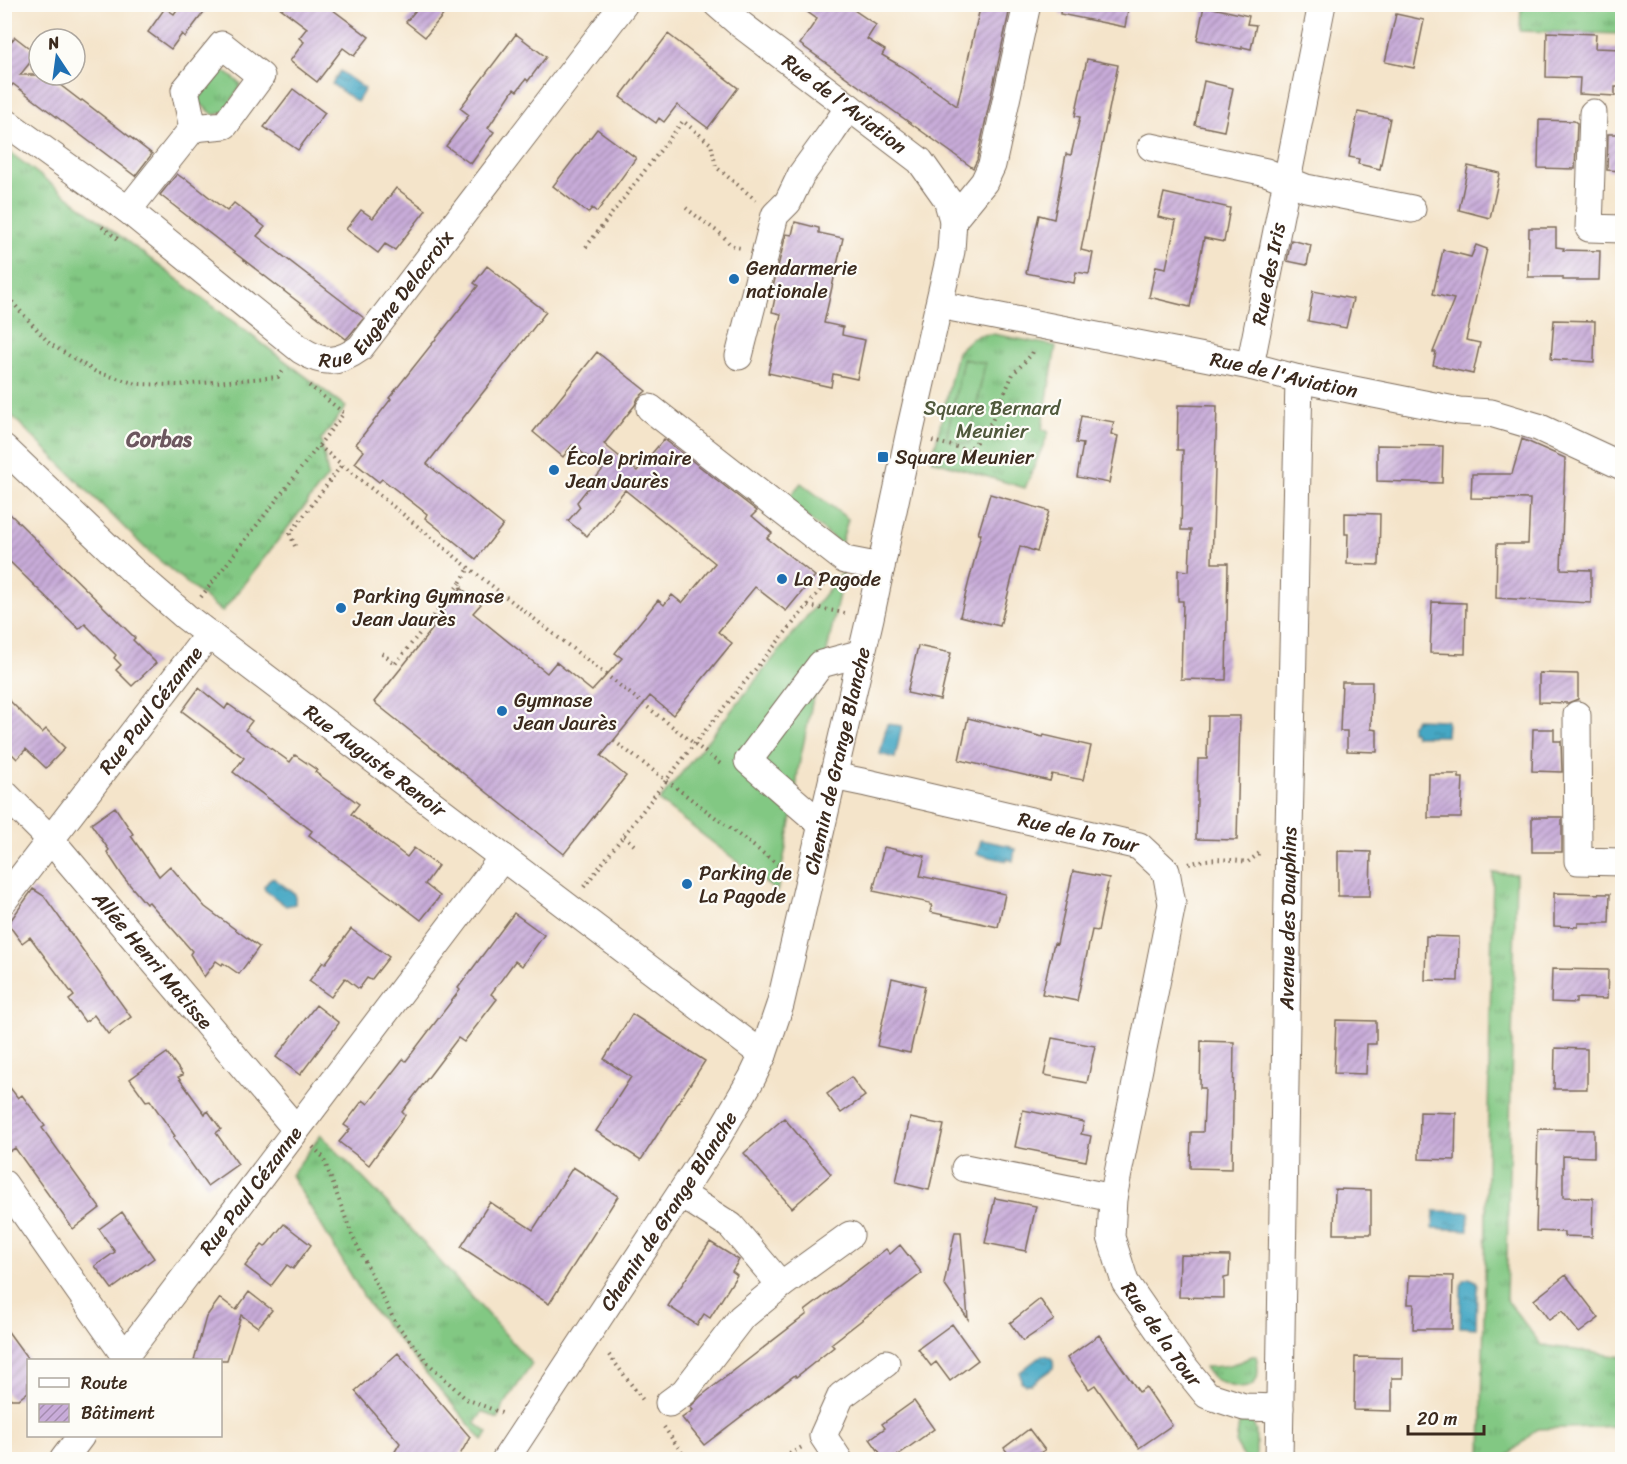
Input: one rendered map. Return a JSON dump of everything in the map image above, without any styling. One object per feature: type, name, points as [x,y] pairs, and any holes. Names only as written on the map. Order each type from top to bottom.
[{"type":"street","name":"Rue Eugène Delacroix","points":[[4,121],[128,210],[301,350],[316,360],[348,357],[360,348],[624,4]]},
{"type":"street","name":"Rue de l'Aviation","points":[[717,4],[747,14],[849,107],[920,161],[947,199],[954,220]]},
{"type":"street","points":[[954,220],[984,182],[992,165],[1028,4]]},
{"type":"street","name":"Rue des Iris","points":[[1250,366],[1322,4]]},
{"type":"street","points":[[739,356],[776,215],[788,202],[801,175],[849,107]]},
{"type":"street","points":[[1593,113],[1589,228],[1623,229]]},
{"type":"street","points":[[128,210],[193,128]]},
{"type":"street","points":[[1151,147],[1266,172],[1306,188],[1412,209]]},
{"type":"street","name":"Chemin de Grange Blanche","points":[[505,1460],[681,1194],[723,1128],[763,1055],[780,1005],[862,653],[951,251],[954,220]]},
{"type":"street","name":"Rue de l'Aviation","points":[[939,305],[1250,366],[1299,379],[1459,411],[1491,413],[1538,427],[1623,466]]},
{"type":"street","name":"Avenue des Dauphins","points":[[1279,1460],[1299,379]]},
{"type":"street","points":[[650,408],[845,560],[881,567]]},
{"type":"street","name":"Rue Auguste Renoir","points":[[4,448],[133,571],[186,617],[763,1055]]},
{"type":"street","name":"Rue Paul Cézanne","points":[[4,900],[209,633]]},
{"type":"street","points":[[821,824],[748,761],[821,664],[862,653]]},
{"type":"street","points":[[1577,715],[1578,861],[1623,862]]},
{"type":"street","name":"Rue de la Tour","points":[[832,777],[867,783],[1139,846],[1166,871],[1172,904],[1113,1198],[1111,1237],[1125,1282],[1207,1395],[1244,1407],[1280,1408]]},
{"type":"street","name":"Allée Henri Matisse","points":[[4,793],[50,839],[296,1129]]},
{"type":"street","name":"Rue Paul Cézanne","points":[[4,1184],[125,1358],[503,857]]},
{"type":"street","points":[[965,1168],[1113,1198]]},
{"type":"street","points":[[681,1194],[731,1226],[781,1285]]},
{"type":"street","points":[[669,1403],[684,1392],[741,1318],[781,1285],[850,1235]]},
{"type":"street","points":[[840,1460],[823,1436],[841,1396],[886,1363]]},
{"type":"street","points":[[63,1460],[80,1437]]},
{"type":"path","points":[[586,247],[682,122],[711,144],[716,167],[776,215]]},
{"type":"path","points":[[686,208],[721,234],[726,242],[736,247],[765,252]]},
{"type":"path","points":[[4,294],[50,344],[96,372],[137,384],[178,385],[278,377],[286,367],[294,374]]},
{"type":"path","points":[[910,431],[936,442],[969,450],[976,442],[979,432],[991,423],[1013,374],[1032,354],[1036,343]]},
{"type":"path","points":[[208,605],[200,598],[344,413],[303,380]]},
{"type":"path","points":[[319,446],[470,568],[729,770]]},
{"type":"path","points":[[295,546],[291,534],[341,466]]},
{"type":"path","points":[[582,890],[695,743],[845,560]]},
{"type":"path","points":[[382,653],[395,664],[460,585],[470,568]]},
{"type":"path","points":[[614,741],[784,869]]},
{"type":"path","points":[[1166,871],[1201,860],[1218,858],[1248,862],[1289,831]]},
{"type":"path","points":[[624,836],[635,846]]},
{"type":"path","points":[[782,878],[787,858]]},
{"type":"path","points":[[296,1129],[323,1157],[352,1234],[394,1322],[429,1364],[466,1400],[504,1414]]},
{"type":"green space","points":[[1521,5],[1622,5],[1622,34],[1520,31]]},
{"type":"green space","points":[[218,66],[241,84],[225,112],[214,115],[196,100],[211,70]]},
{"type":"green space","points":[[4,148],[346,407],[321,440],[328,476],[222,612],[148,551],[5,409]]},
{"type":"green space","name":"Square Bernard Meunier","points":[[993,334],[1056,346],[1042,429],[1049,432],[1025,488],[932,460],[957,352],[972,338]]},
{"type":"green space","points":[[963,359],[985,363],[969,444],[946,440]]},
{"type":"green space","points":[[801,483],[848,519],[841,544],[786,501]]},
{"type":"green space","points":[[844,570],[820,685],[812,703],[798,770],[795,802],[777,892],[659,801]]},
{"type":"green space","points":[[1493,873],[1516,874],[1506,1299],[1541,1345],[1622,1357],[1622,1426],[1537,1429],[1504,1459],[1481,1460]]},
{"type":"green space","points":[[321,1135],[393,1209],[532,1364],[497,1419],[483,1411],[475,1423],[488,1433],[483,1441],[369,1305],[291,1175]]},
{"type":"green space","points":[[1256,1356],[1258,1361],[1258,1371],[1252,1385],[1246,1387],[1239,1388],[1223,1383],[1210,1375],[1204,1367],[1229,1365]]},
{"type":"green space","points":[[1245,1421],[1252,1422],[1256,1431],[1256,1459],[1245,1459],[1236,1444],[1239,1424]]},
{"type":"water","points":[[340,71],[365,89],[357,102],[332,84]]},
{"type":"water","points":[[1416,719],[1447,721],[1446,736],[1415,736],[1414,731],[1411,731],[1411,725]]},
{"type":"water","points":[[887,724],[902,726],[895,758],[880,754]]},
{"type":"water","points":[[981,840],[1011,846],[1010,848],[1015,849],[1013,861],[977,854]]},
{"type":"water","points":[[271,878],[295,894],[295,904],[286,906],[265,890],[264,887]]},
{"type":"water","points":[[1434,1211],[1469,1212],[1468,1230],[1433,1228]]},
{"type":"water","points":[[1469,1278],[1477,1285],[1476,1328],[1460,1327],[1461,1286],[1463,1280]]},
{"type":"water","points":[[1042,1355],[1051,1358],[1053,1368],[1031,1384],[1025,1384],[1021,1381],[1020,1372]]},
{"type":"building","points":[[181,4],[210,4],[185,37],[182,34],[171,49],[148,32],[165,8],[174,14]]},
{"type":"building","points":[[275,4],[325,4],[369,37],[354,56],[343,48],[317,82],[290,61],[304,42],[299,38],[307,28]]},
{"type":"building","points":[[421,4],[433,4],[444,14],[425,37],[406,22]]},
{"type":"building","points":[[796,4],[845,4],[876,25],[867,39],[885,50],[882,55],[957,106],[981,4],[999,4],[1010,8],[977,160],[973,168],[800,44],[817,19]]},
{"type":"building","points":[[1061,4],[1129,4],[1125,27],[1060,14]]},
{"type":"building","points":[[1204,6],[1249,16],[1247,24],[1256,25],[1251,49],[1197,40]]},
{"type":"building","points":[[1396,14],[1424,20],[1414,68],[1385,62]]},
{"type":"building","points":[[1547,32],[1596,34],[1595,48],[1623,49],[1623,87],[1615,87],[1615,96],[1579,94],[1580,78],[1546,77]]},
{"type":"building","points":[[516,34],[546,57],[528,81],[526,79],[517,91],[514,89],[488,128],[494,132],[471,164],[446,146],[469,115],[460,108]]},
{"type":"building","points":[[668,34],[738,88],[708,128],[677,105],[664,122],[659,118],[656,123],[620,97]]},
{"type":"building","points":[[15,37],[27,46],[27,66],[20,75],[27,75],[27,87],[63,87],[152,154],[135,176],[13,84],[4,95],[4,50]]},
{"type":"building","points":[[1087,59],[1118,65],[1081,250],[1093,253],[1089,274],[1076,272],[1074,283],[1026,273],[1039,215],[1054,219],[1066,154],[1071,155],[1080,117],[1075,116]]},
{"type":"building","points":[[1204,81],[1233,88],[1224,131],[1195,125]]},
{"type":"building","points":[[293,89],[325,113],[298,150],[264,127]]},
{"type":"building","points":[[1358,112],[1390,118],[1380,169],[1358,164],[1359,159],[1349,157]]},
{"type":"building","points":[[1539,120],[1577,123],[1575,169],[1538,168]]},
{"type":"building","points":[[597,129],[636,158],[597,212],[592,208],[588,213],[553,186]]},
{"type":"building","points":[[1608,134],[1623,134],[1623,171],[1607,170]]},
{"type":"building","points":[[1468,166],[1500,173],[1490,218],[1459,210]]},
{"type":"building","points":[[177,174],[227,211],[234,203],[265,227],[257,236],[364,318],[349,336],[346,339],[160,195]]},
{"type":"building","points":[[396,188],[426,210],[395,250],[385,244],[378,253],[346,229],[361,210],[373,218]]},
{"type":"building","points":[[1164,193],[1230,208],[1224,242],[1204,238],[1190,307],[1149,297],[1156,266],[1166,268],[1176,221],[1158,217]]},
{"type":"building","points":[[795,222],[819,228],[819,233],[843,238],[824,323],[843,327],[842,335],[865,340],[857,379],[833,374],[831,387],[768,373],[781,314],[772,312],[777,288],[773,287],[786,234],[792,235]]},
{"type":"building","points":[[1529,228],[1556,228],[1556,247],[1564,248],[1563,250],[1600,251],[1599,280],[1528,277]]},
{"type":"building","points":[[1291,240],[1311,245],[1307,265],[1287,261]]},
{"type":"building","points":[[1476,245],[1487,249],[1466,340],[1480,343],[1473,374],[1433,365],[1436,352],[1433,352],[1454,299],[1433,294],[1443,250],[1471,257]]},
{"type":"building","points":[[487,266],[546,312],[427,464],[503,525],[476,559],[425,518],[427,514],[382,479],[379,482],[355,463],[364,451],[356,444],[391,399],[389,398],[478,286],[474,283]]},
{"type":"building","points":[[1313,291],[1353,299],[1346,328],[1308,321]]},
{"type":"building","points":[[1554,320],[1595,321],[1594,362],[1551,359]]},
{"type":"building","points":[[597,352],[646,391],[638,398],[604,444],[637,471],[664,439],[757,511],[752,516],[772,533],[767,538],[815,576],[786,611],[755,587],[718,632],[732,643],[673,715],[650,696],[601,756],[626,776],[564,854],[374,702],[434,627],[432,625],[461,588],[481,604],[473,613],[547,673],[556,662],[592,691],[622,658],[615,653],[658,600],[664,605],[672,595],[682,603],[715,563],[625,490],[587,536],[568,521],[580,507],[577,502],[603,469],[572,445],[563,457],[533,432]]},
{"type":"building","points":[[1178,405],[1217,406],[1212,563],[1228,563],[1226,680],[1181,679],[1183,601],[1178,601],[1178,570],[1189,571],[1191,530],[1181,530],[1183,450],[1177,450]]},
{"type":"building","points":[[1081,416],[1114,422],[1111,434],[1118,436],[1109,483],[1077,477],[1083,444],[1076,443]]},
{"type":"building","points":[[1522,439],[1565,458],[1561,569],[1591,570],[1591,603],[1496,598],[1497,544],[1528,544],[1530,499],[1471,498],[1472,474],[1512,474]]},
{"type":"building","points":[[1377,445],[1443,446],[1442,483],[1377,481]]},
{"type":"building","points":[[990,494],[1049,511],[1037,552],[1020,546],[1000,626],[960,616],[981,534],[978,534]]},
{"type":"building","points":[[4,508],[135,638],[133,640],[156,663],[132,686],[116,670],[121,665],[114,658],[116,655],[85,624],[79,629],[4,556]]},
{"type":"building","points":[[1345,513],[1380,514],[1379,565],[1347,564],[1348,534],[1345,534]]},
{"type":"building","points":[[1432,602],[1466,603],[1465,654],[1430,653]]},
{"type":"building","points":[[918,646],[951,653],[940,700],[907,693]]},
{"type":"building","points":[[1539,673],[1578,674],[1578,699],[1568,703],[1539,702]]},
{"type":"building","points":[[1342,682],[1372,682],[1371,729],[1377,730],[1377,752],[1347,751],[1347,731],[1340,731]]},
{"type":"building","points":[[199,688],[225,709],[228,704],[252,721],[245,730],[290,762],[295,755],[359,804],[351,814],[407,857],[414,848],[438,866],[425,884],[440,896],[421,920],[309,835],[312,831],[233,772],[244,758],[182,711]]},
{"type":"building","points":[[4,695],[42,733],[46,729],[65,748],[46,768],[26,749],[17,759],[4,746]]},
{"type":"building","points":[[1208,716],[1240,716],[1237,840],[1196,839],[1198,759],[1207,759]]},
{"type":"building","points":[[968,718],[1043,737],[1044,735],[1091,746],[1083,780],[1052,774],[1050,781],[959,760]]},
{"type":"building","points":[[1533,729],[1554,729],[1554,741],[1561,741],[1562,772],[1532,771]]},
{"type":"building","points":[[1429,774],[1459,774],[1459,778],[1463,778],[1461,818],[1428,818]]},
{"type":"building","points":[[115,807],[133,834],[131,836],[159,876],[170,866],[205,907],[259,947],[239,974],[216,961],[204,977],[190,954],[192,951],[149,902],[146,904],[124,878],[107,852],[109,850],[91,824]]},
{"type":"building","points":[[1532,817],[1562,817],[1562,852],[1532,852]]},
{"type":"building","points":[[884,847],[925,856],[920,876],[1005,894],[998,927],[930,912],[932,905],[930,903],[873,891]]},
{"type":"building","points":[[1338,851],[1371,852],[1370,896],[1338,896]]},
{"type":"building","points":[[1073,871],[1109,878],[1098,931],[1092,930],[1077,1001],[1042,994],[1054,943],[1057,944]]},
{"type":"building","points":[[33,889],[44,896],[131,1017],[108,1034],[94,1015],[85,1022],[69,1000],[74,996],[30,937],[22,943],[8,924]]},
{"type":"building","points":[[1554,893],[1610,894],[1609,923],[1578,923],[1578,927],[1554,926]]},
{"type":"building","points":[[514,913],[544,935],[522,966],[515,961],[491,994],[497,999],[464,1042],[458,1038],[402,1112],[405,1115],[369,1165],[339,1142],[350,1129],[344,1125],[363,1100],[368,1104],[403,1059],[406,1061]]},
{"type":"building","points":[[351,929],[389,957],[371,980],[367,978],[359,989],[345,978],[331,997],[309,981]]},
{"type":"building","points":[[1426,936],[1459,937],[1458,981],[1425,980]]},
{"type":"building","points":[[1552,969],[1608,970],[1607,999],[1576,998],[1576,1003],[1551,1002]]},
{"type":"building","points":[[892,978],[925,986],[910,1053],[877,1046]]},
{"type":"building","points":[[316,1005],[339,1023],[300,1075],[276,1057]]},
{"type":"building","points":[[632,1014],[705,1061],[641,1160],[596,1131],[631,1077],[604,1059]]},
{"type":"building","points":[[1336,1020],[1376,1021],[1376,1044],[1367,1044],[1366,1074],[1334,1073]]},
{"type":"building","points":[[1052,1038],[1095,1046],[1087,1083],[1044,1075]]},
{"type":"building","points":[[1201,1041],[1234,1042],[1232,1169],[1190,1168],[1191,1132],[1203,1132],[1205,1088],[1200,1088]]},
{"type":"building","points":[[1555,1048],[1587,1049],[1587,1089],[1554,1089]]},
{"type":"building","points":[[167,1053],[183,1075],[178,1077],[205,1114],[208,1111],[221,1129],[216,1133],[238,1164],[207,1186],[173,1138],[175,1136],[150,1100],[146,1101],[130,1079]]},
{"type":"building","points":[[851,1077],[865,1096],[841,1113],[827,1094]]},
{"type":"building","points":[[4,1080],[18,1098],[22,1095],[45,1126],[42,1128],[100,1208],[73,1229],[15,1148],[4,1155]]},
{"type":"building","points":[[1023,1110],[1084,1122],[1081,1134],[1091,1136],[1086,1161],[1015,1147]]},
{"type":"building","points":[[1420,1112],[1456,1113],[1455,1160],[1419,1159]]},
{"type":"building","points":[[784,1118],[831,1174],[792,1208],[744,1153]]},
{"type":"building","points":[[910,1118],[944,1125],[929,1190],[896,1182]]},
{"type":"building","points":[[1538,1129],[1594,1130],[1594,1157],[1563,1156],[1563,1197],[1593,1198],[1592,1237],[1564,1236],[1564,1232],[1536,1231]]},
{"type":"building","points":[[573,1167],[618,1196],[549,1304],[461,1247],[490,1202],[533,1230]]},
{"type":"building","points":[[1335,1189],[1371,1190],[1371,1234],[1334,1234]]},
{"type":"building","points":[[995,1198],[1036,1206],[1026,1251],[985,1243]]},
{"type":"building","points":[[122,1212],[154,1258],[112,1289],[95,1266],[115,1252],[99,1229]]},
{"type":"building","points":[[284,1224],[311,1245],[293,1269],[287,1265],[271,1286],[245,1266],[262,1245],[265,1247]]},
{"type":"building","points":[[955,1232],[961,1232],[968,1319],[944,1284]]},
{"type":"building","points":[[710,1242],[739,1260],[732,1271],[737,1275],[710,1318],[704,1314],[697,1325],[668,1306]]},
{"type":"building","points":[[900,1245],[922,1273],[831,1344],[834,1347],[796,1377],[795,1375],[704,1445],[682,1418],[693,1410],[690,1407],[807,1314],[805,1311],[886,1249],[890,1254]]},
{"type":"building","points":[[1180,1255],[1230,1256],[1229,1277],[1224,1278],[1224,1298],[1179,1297]]},
{"type":"building","points":[[1409,1275],[1453,1276],[1452,1329],[1413,1329],[1414,1304],[1408,1304]]},
{"type":"building","points":[[1566,1275],[1599,1318],[1579,1333],[1562,1311],[1549,1320],[1534,1300]]},
{"type":"building","points":[[249,1292],[272,1310],[258,1327],[241,1315],[227,1360],[194,1359],[206,1317],[220,1298],[236,1310]]},
{"type":"building","points":[[1040,1299],[1054,1320],[1023,1341],[1010,1323]]},
{"type":"building","points":[[952,1324],[978,1360],[950,1381],[936,1362],[931,1366],[918,1349]]},
{"type":"building","points":[[4,1326],[28,1359],[27,1393],[19,1399],[11,1399],[4,1390]]},
{"type":"building","points":[[1099,1335],[1139,1392],[1146,1387],[1172,1425],[1139,1448],[1095,1385],[1089,1389],[1067,1358]]},
{"type":"building","points":[[398,1353],[470,1437],[457,1460],[390,1460],[400,1443],[355,1391]]},
{"type":"building","points":[[1355,1357],[1403,1358],[1403,1378],[1392,1378],[1392,1411],[1354,1410]]},
{"type":"building","points":[[914,1401],[934,1429],[891,1460],[885,1460],[870,1439],[885,1428],[882,1424]]},
{"type":"building","points":[[1029,1429],[1045,1450],[1029,1460],[1013,1460],[1004,1448]]},
{"type":"place","name":"Gendarmerie nationale","points":[[734,279]]},
{"type":"place","name":"Square Meunier","points":[[883,457]]},
{"type":"place","name":"École primaire Jean Jaurès","points":[[554,470]]},
{"type":"place","name":"La Pagode","points":[[782,579]]},
{"type":"place","name":"Parking Gymnase Jean Jaurès","points":[[341,608]]},
{"type":"place","name":"Gymnase Jean Jaurès","points":[[502,711]]},
{"type":"place","name":"Parking de La Pagode","points":[[687,884]]},
{"type":"district","name":"Corbas","points":[[159,439]]}]
